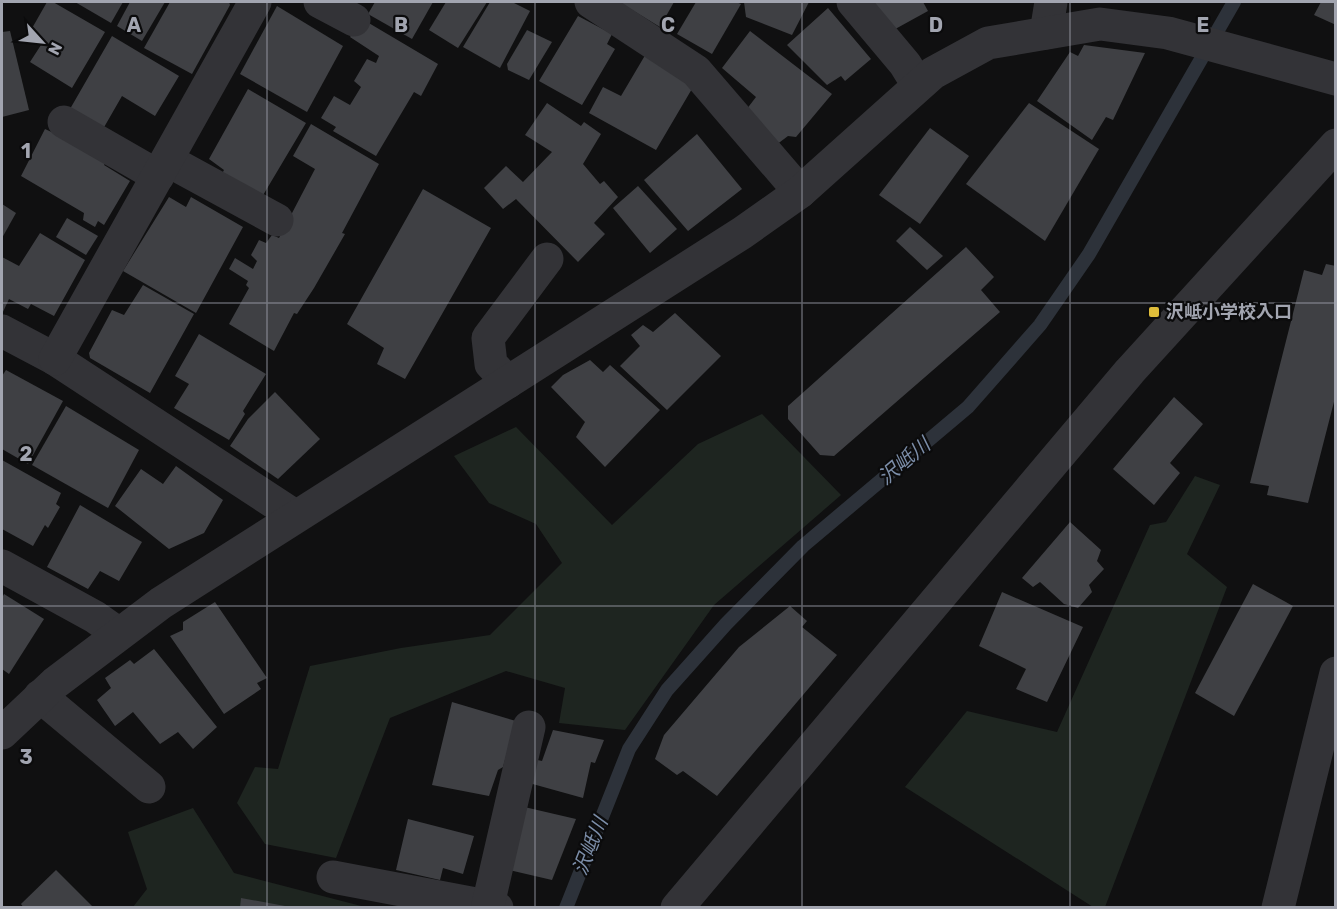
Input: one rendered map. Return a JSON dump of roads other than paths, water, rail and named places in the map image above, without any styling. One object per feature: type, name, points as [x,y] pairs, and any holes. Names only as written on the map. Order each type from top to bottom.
[{"type":"street","points":[[55,359],[255,2]]},
{"type":"street","points":[[320,2],[354,20]]},
{"type":"street","points":[[591,2],[696,71],[800,192]]},
{"type":"street","points":[[852,2],[905,64],[918,85]]},
{"type":"street","points":[[149,787],[16,712],[119,634],[295,516],[742,233],[800,192],[933,72],[988,43],[1048,17],[1180,36],[1335,79]]},
{"type":"street","points":[[64,122],[277,220]]},
{"type":"street","points":[[678,908],[1130,371],[1335,145]]},
{"type":"street","points":[[507,382],[491,364],[488,338],[548,258]]},
{"type":"street","points":[[2,331],[55,359],[295,516]]},
{"type":"street","points":[[2,566],[95,617],[119,634]]},
{"type":"street","points":[[1278,908],[1335,673]]},
{"type":"street","points":[[333,877],[493,906],[529,727]]},
{"type":"waterway","name":"沢岻川","points":[[566,908],[629,749],[667,690],[726,624],[803,546],[968,407],[1040,325],[1089,254],[1234,2]]},
{"type":"place","name":"沢岻小学校入口","points":[[1154,312]]}]
